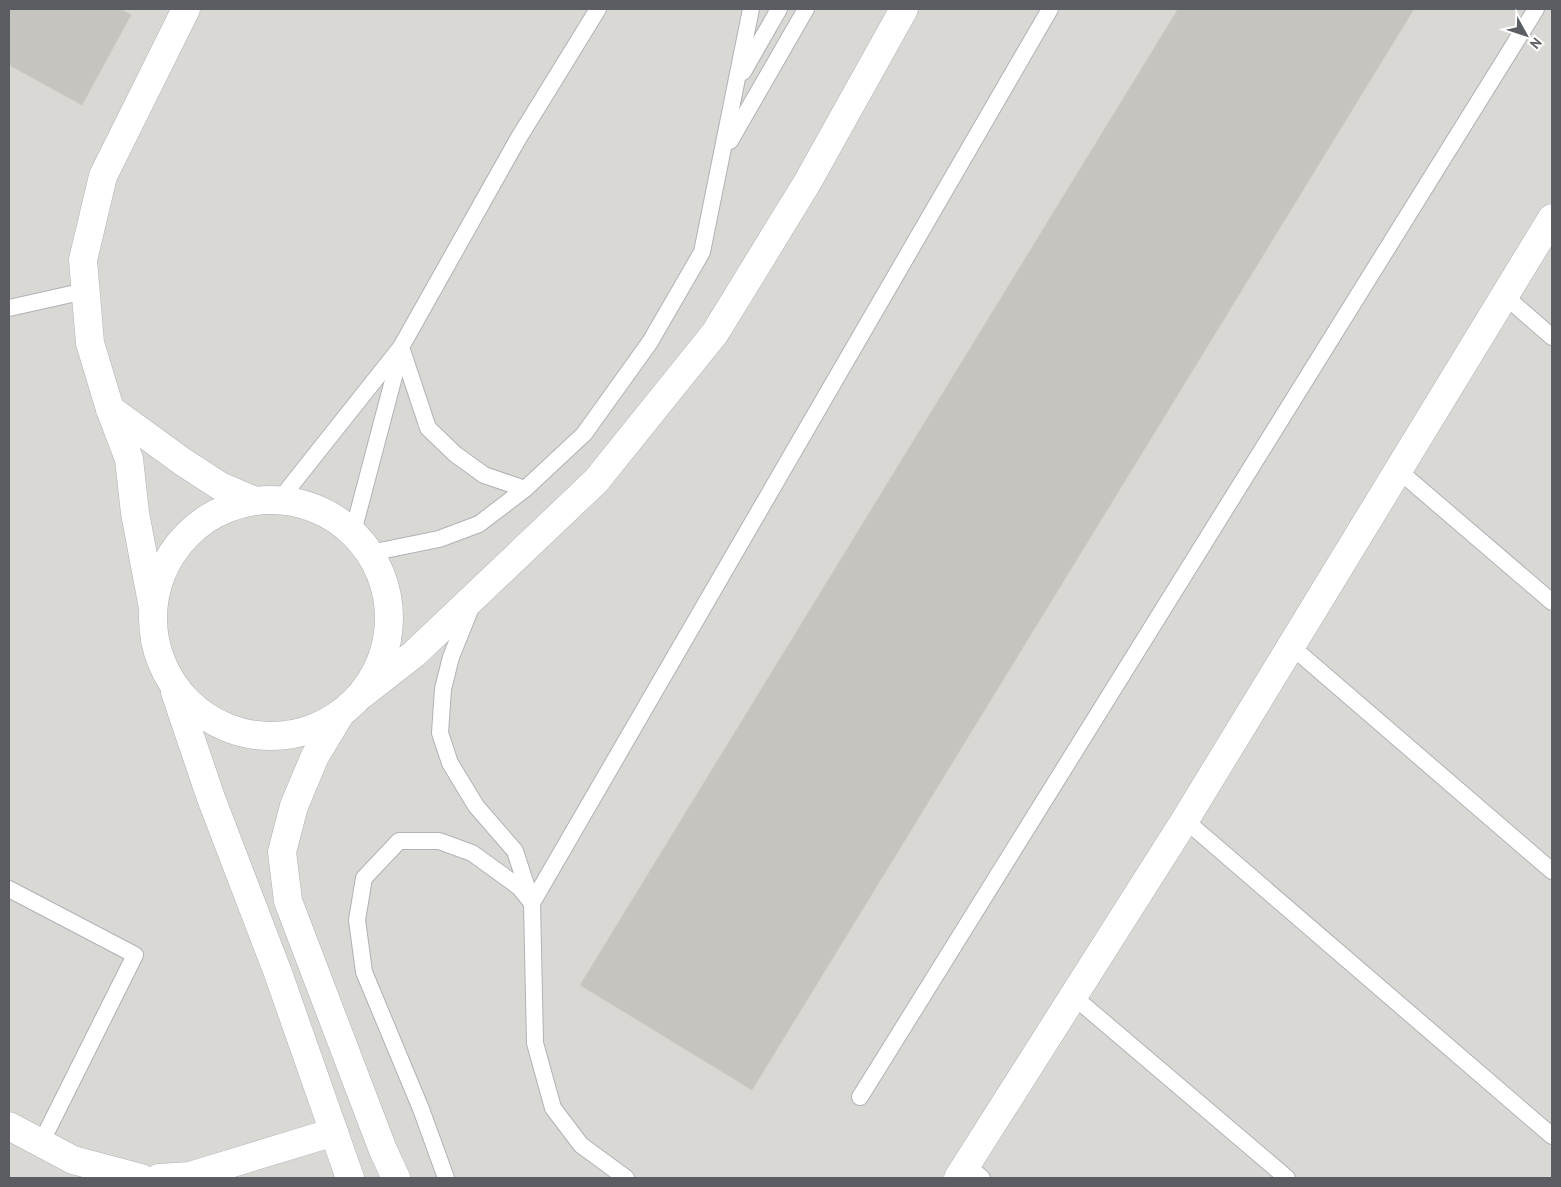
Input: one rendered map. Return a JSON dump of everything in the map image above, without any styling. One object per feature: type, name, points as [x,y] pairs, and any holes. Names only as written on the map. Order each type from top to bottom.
[{"type":"street","points":[[186,9],[103,176],[83,260],[90,343],[110,409],[129,458],[135,513],[153,608],[154,634],[160,660],[172,684],[211,798],[278,973],[350,1178]]},
{"type":"street","points":[[172,684],[202,714],[220,725],[262,736],[283,735],[304,731],[324,723],[414,654],[596,481],[714,333],[807,183],[904,9]]},
{"type":"street","points":[[969,1174],[1073,996],[1185,820],[1552,218]]},
{"type":"street","points":[[110,409],[183,462],[220,486],[268,499],[307,505],[332,516],[361,542],[382,576],[389,618],[381,660],[315,756],[294,806],[282,852],[288,901],[383,1150],[396,1178]]},
{"type":"street","points":[[153,608],[158,582],[169,558],[186,536],[206,519],[230,507],[268,499]]},
{"type":"street","points":[[9,1126],[73,1160],[141,1178]]},
{"type":"street","points":[[159,1178],[190,1176],[334,1132]]},
{"type":"lane","points":[[268,499],[401,347],[518,139],[598,9]]},
{"type":"lane","points":[[736,82],[779,9]]},
{"type":"lane","points":[[722,155],[806,9]]},
{"type":"lane","points":[[532,902],[1050,9]]},
{"type":"lane","points":[[860,1097],[1536,9]]},
{"type":"lane","points":[[401,347],[361,542],[439,539],[479,524],[525,489],[584,434],[650,342],[702,252],[751,13]]},
{"type":"lane","points":[[9,308],[85,291]]},
{"type":"lane","points":[[1504,296],[1552,337]]},
{"type":"lane","points":[[401,347],[428,428],[455,454],[484,475],[525,489]]},
{"type":"lane","points":[[1398,470],[1552,602]]},
{"type":"lane","points":[[477,594],[451,656],[443,689],[440,733],[450,763],[476,806],[515,851],[532,902],[535,1043],[554,1108],[581,1145],[626,1178]]},
{"type":"lane","points":[[1291,646],[1552,871]]},
{"type":"lane","points":[[1185,820],[1552,1136]]},
{"type":"lane","points":[[446,1178],[421,1109],[364,972],[357,920],[364,878],[399,841],[439,841],[472,853],[519,887],[532,902]]},
{"type":"lane","points":[[9,888],[136,955],[42,1143]]},
{"type":"lane","points":[[1073,996],[1287,1178]]},
{"type":"shaded area","points":[[9,9],[1552,9],[1552,1178],[9,1178]]},
{"type":"building","points":[[9,9],[120,9],[131,15],[82,105],[9,65]]},
{"type":"building","points":[[1178,9],[1414,9],[752,1090],[580,985]]}]
